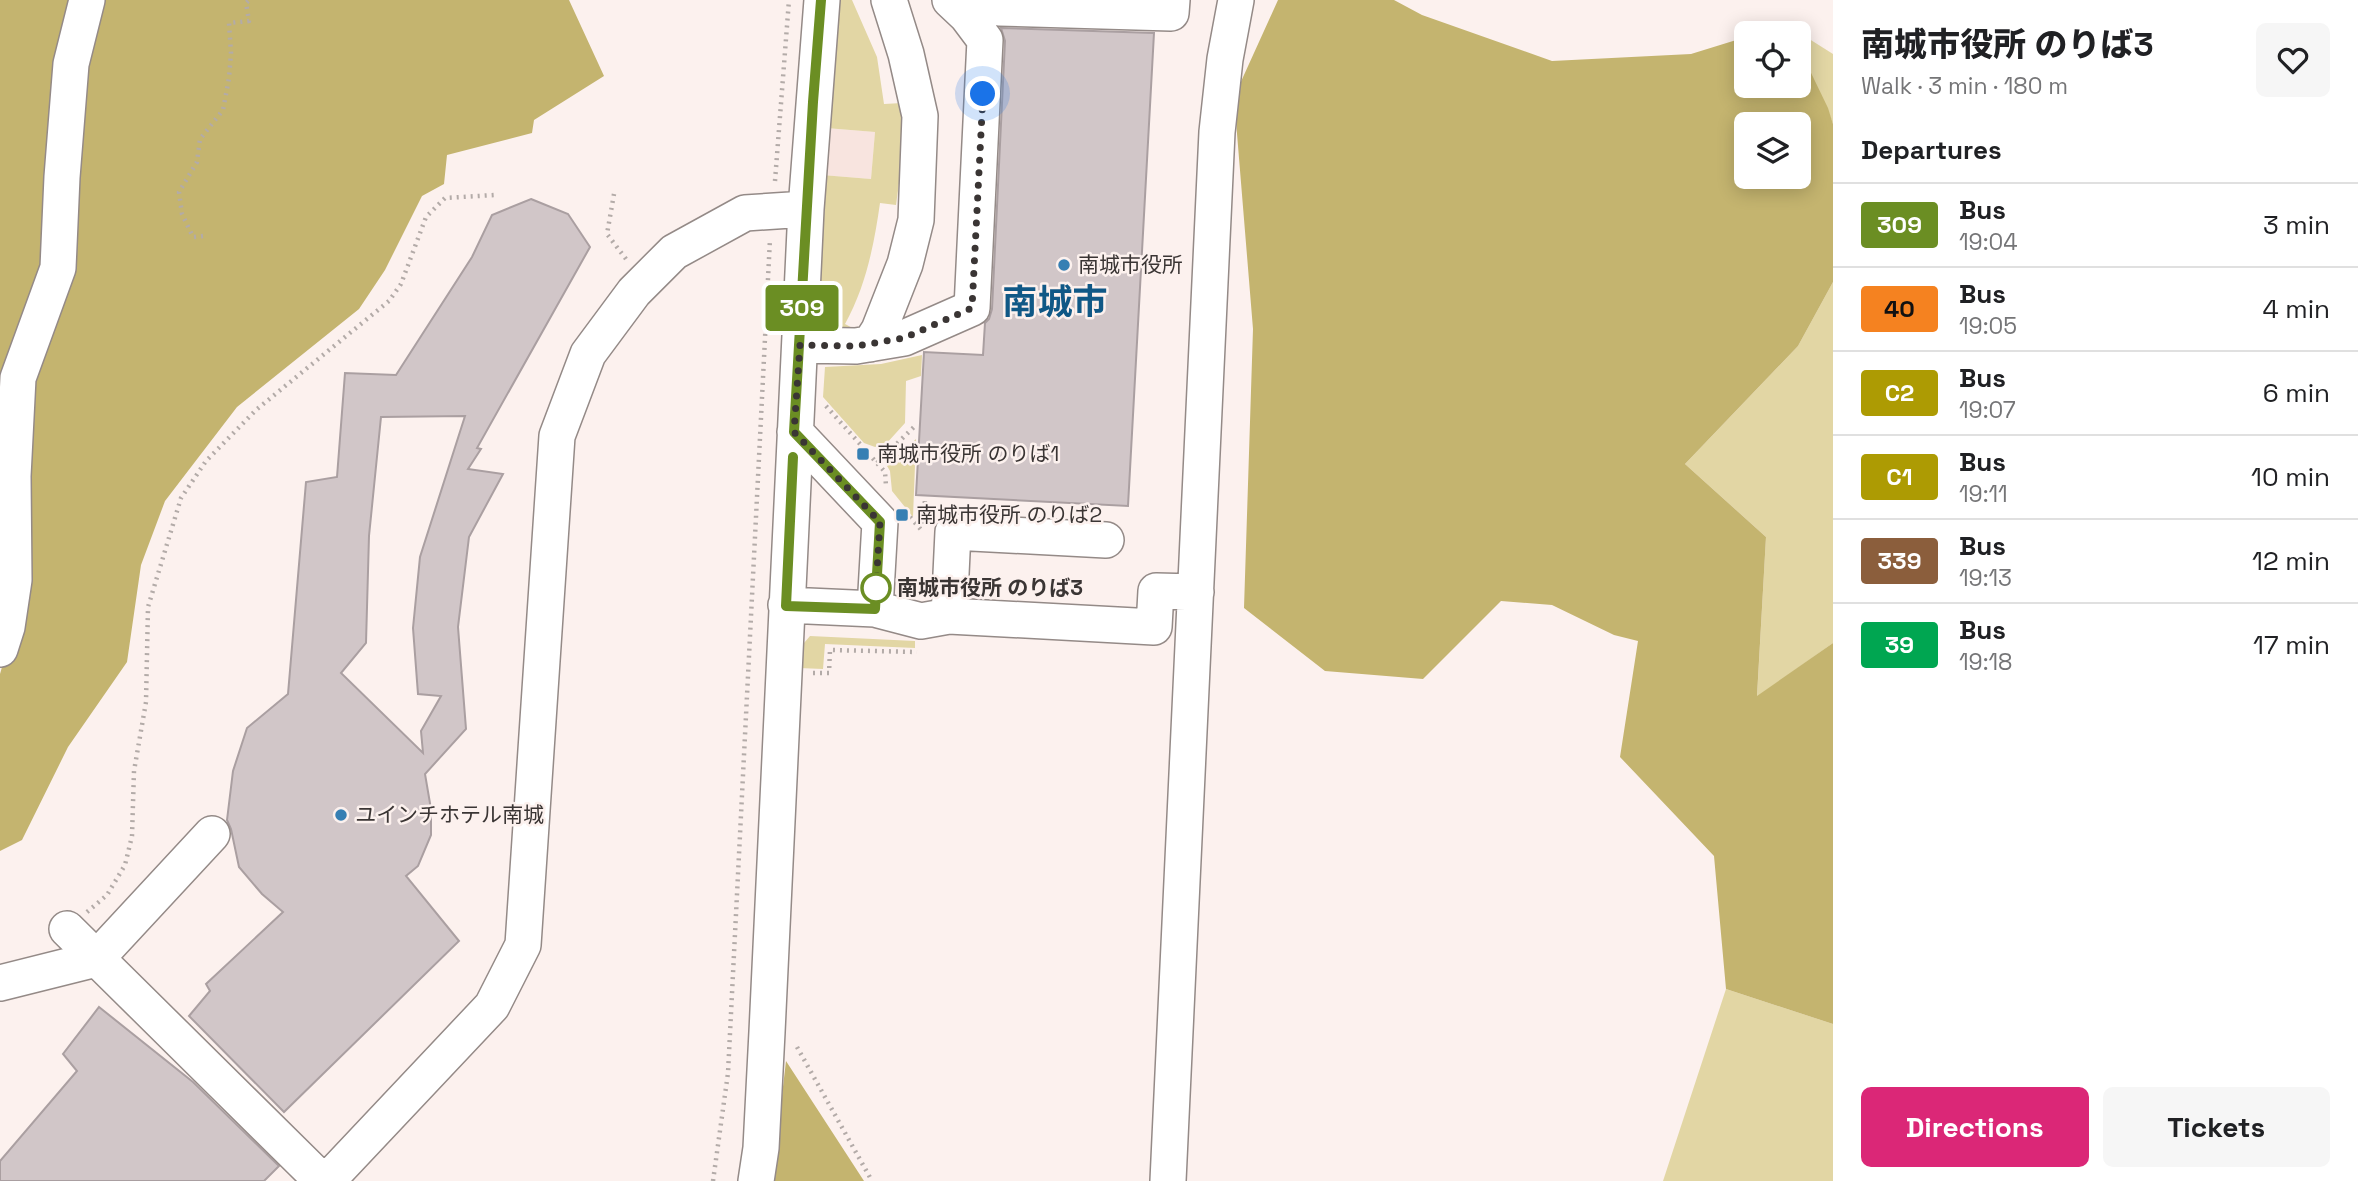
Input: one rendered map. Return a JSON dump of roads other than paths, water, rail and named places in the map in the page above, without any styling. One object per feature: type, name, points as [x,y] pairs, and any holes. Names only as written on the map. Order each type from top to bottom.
[{"type":"street","points":[[0,649],[8,627],[14,580],[13,476],[19,378],[58,268],[71,64],[87,0]]},
{"type":"street","points":[[756,1181],[761,1148],[800,345],[789,210],[821,0]]},
{"type":"street","points":[[870,344],[879,330],[905,264],[916,220],[920,116],[906,54],[889,0]]},
{"type":"street","points":[[800,345],[856,346],[904,338],[972,308],[985,40],[967,16],[950,0]]},
{"type":"street","points":[[991,0],[999,8],[1171,13],[1172,0]]},
{"type":"street","points":[[1168,1181],[1217,132],[1225,59],[1236,0]]},
{"type":"street","points":[[327,1181],[492,1006],[523,945],[557,436],[588,354],[634,292],[674,252],[745,213],[789,210]]},
{"type":"street","points":[[794,432],[880,522],[875,609]]},
{"type":"street","points":[[935,618],[953,532],[1106,540]]},
{"type":"street","points":[[786,606],[875,609],[935,618],[1154,627],[1156,591],[1196,592]]},
{"type":"street","points":[[0,983],[96,959],[212,834]]},
{"type":"street","points":[[67,929],[322,1181]]},
{"type":"place","name":"南城市役所","points":[[1064,265]]},
{"type":"place","name":"南城市役所 のりば1","points":[[863,454]]},
{"type":"place","name":"南城市役所 のりば2","points":[[902,515]]},
{"type":"place","name":"南城市役所 のりば3","points":[[876,588]]},
{"type":"place","name":"ユインチホテル南城","points":[[341,815]]},
{"type":"district","name":"南城市","points":[[1055,302]]}]
